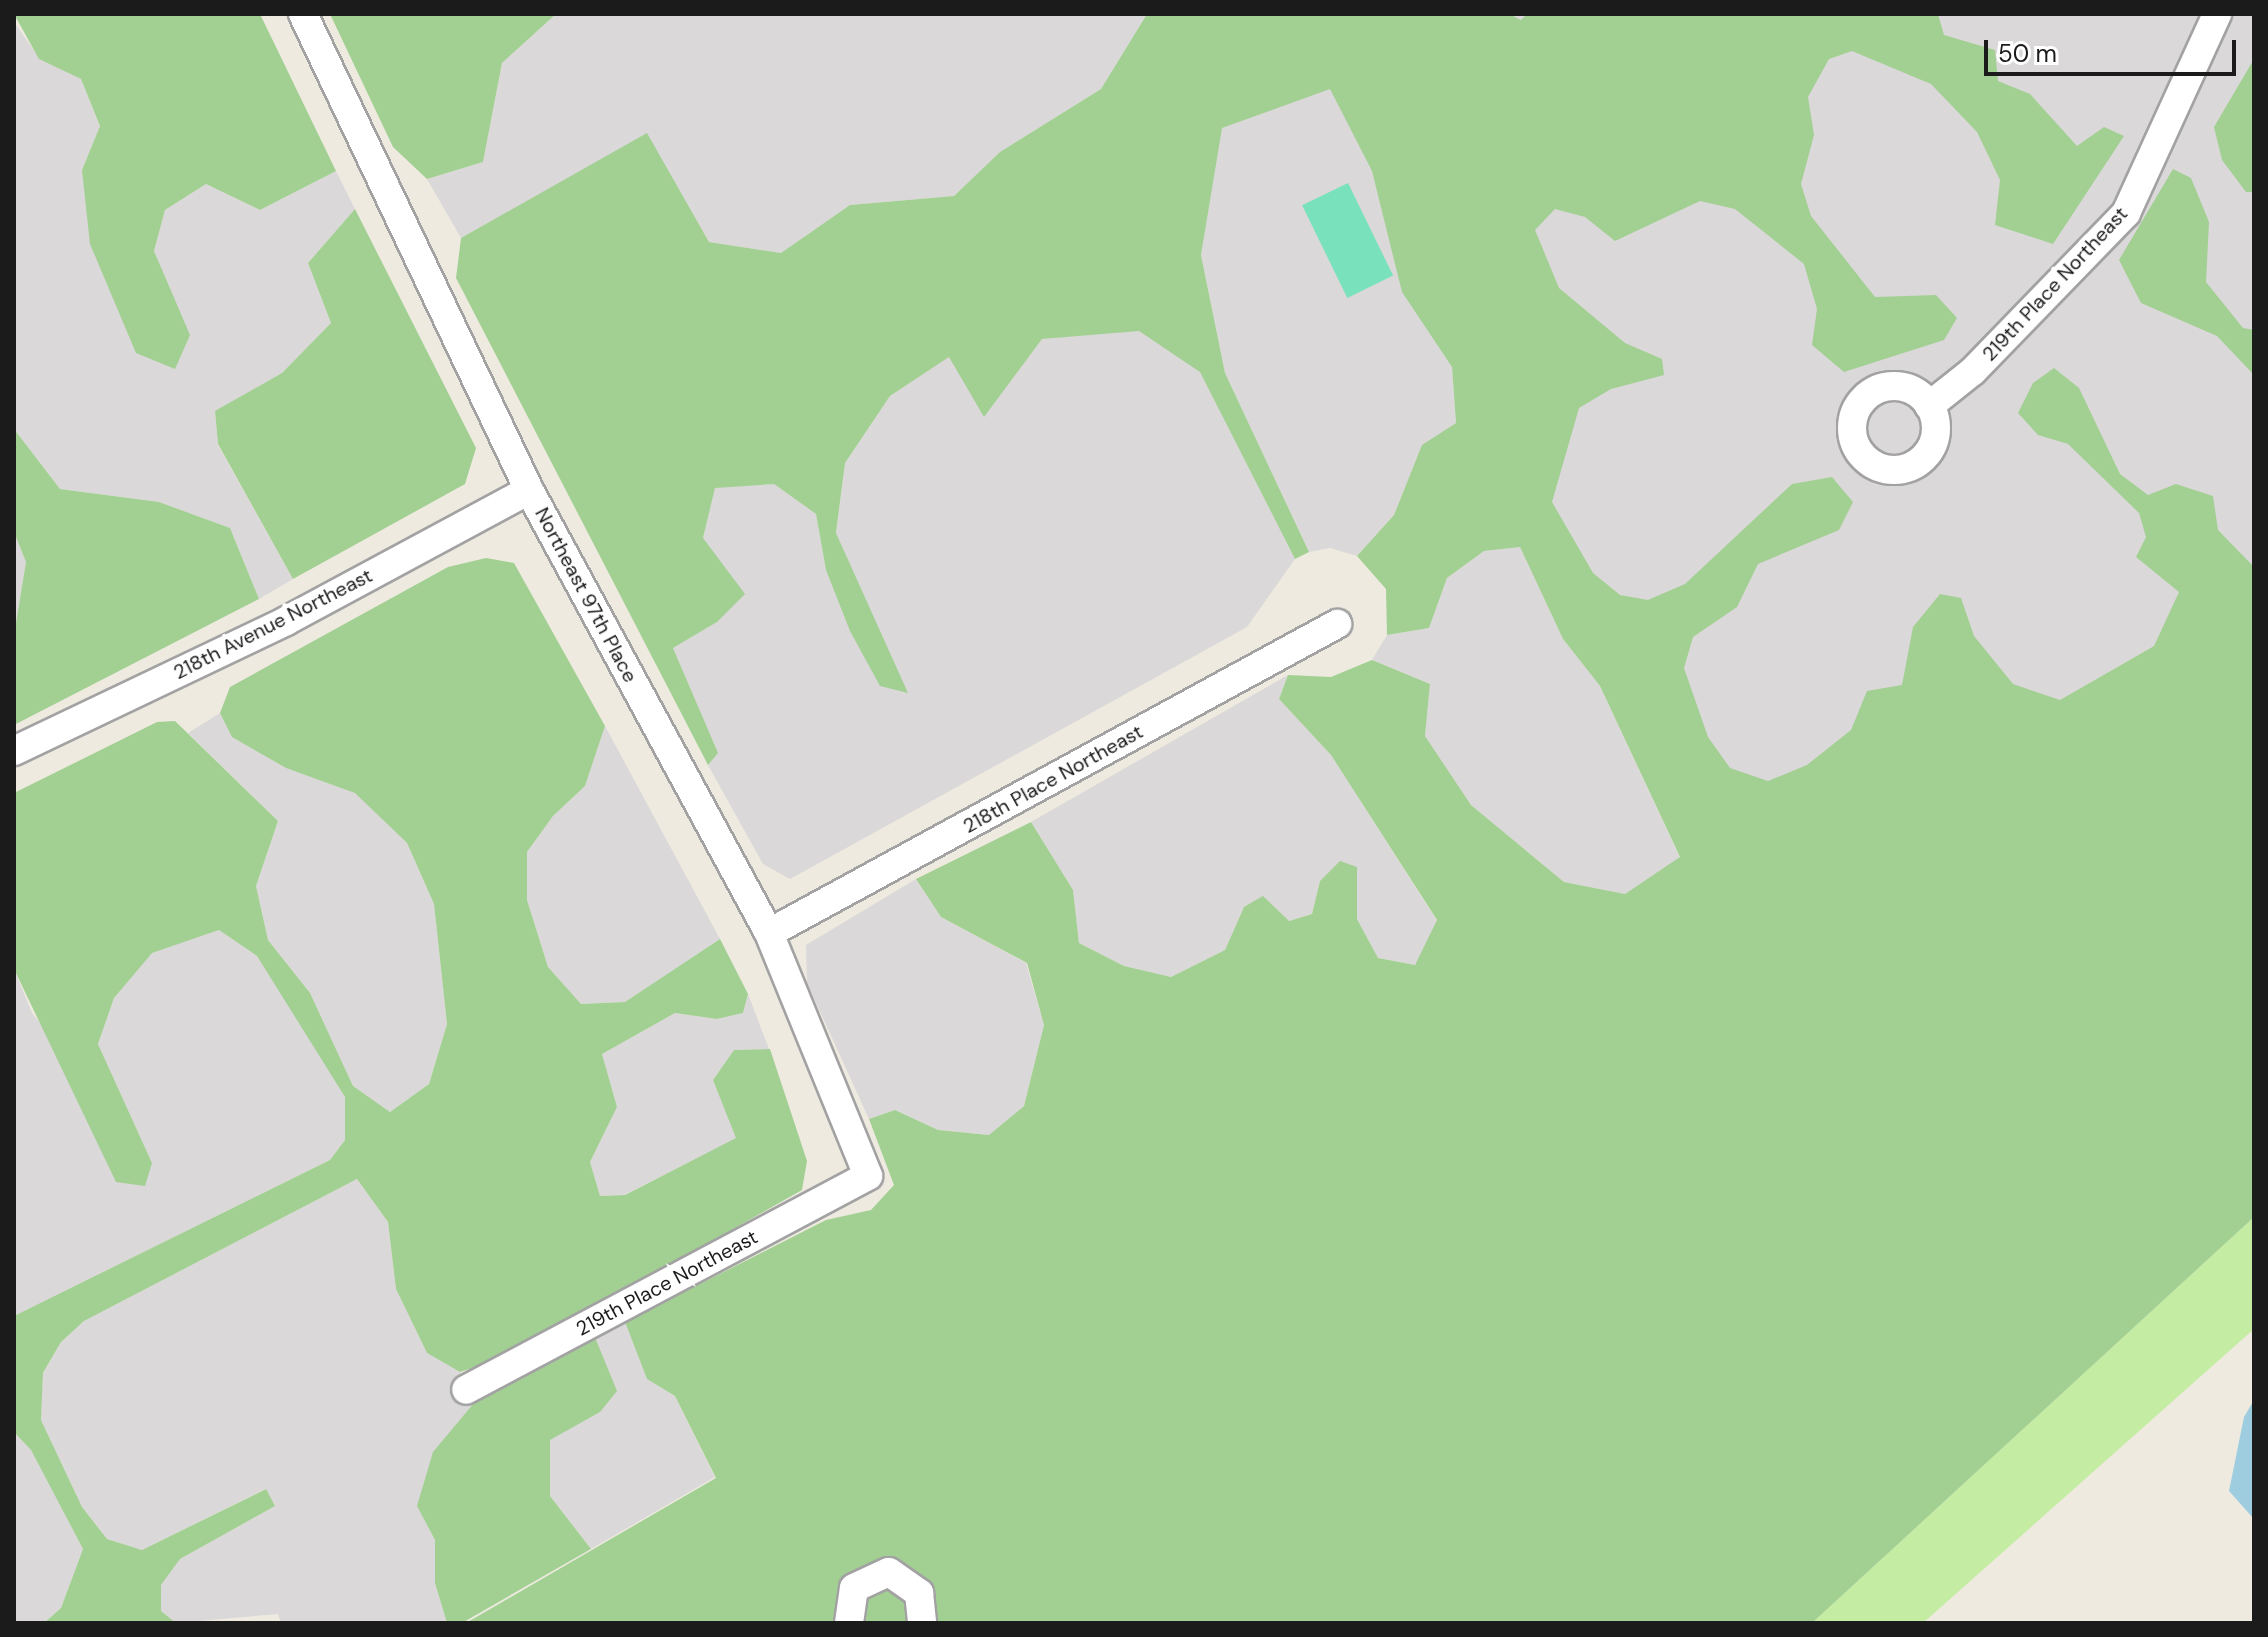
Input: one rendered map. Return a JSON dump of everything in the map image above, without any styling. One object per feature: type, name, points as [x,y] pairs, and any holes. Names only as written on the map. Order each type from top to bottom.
[{"type":"street","name":"Northeast 97th Place","points":[[303,14],[529,490],[769,933],[868,1176]]},
{"type":"street","name":"219th Place Northeast","points":[[1929,406],[1973,371],[2126,213],[2217,14]]},
{"type":"street","name":"218th Avenue Northeast","points":[[14,751],[286,621],[529,490]]},
{"type":"street","name":"218th Place Northeast","points":[[769,933],[1337,624]]},
{"type":"street","name":"219th Place Northeast","points":[[466,1390],[868,1176]]},
{"type":"street","points":[[849,1623],[854,1588],[889,1572],[919,1593],[922,1623]]},
{"type":"shaded area","points":[[556,14],[1147,14],[1101,89],[1000,152],[954,196],[850,205],[781,253],[709,242],[647,134],[461,238],[427,179],[483,162],[502,63]]},
{"type":"shaded area","points":[[1291,14],[2254,14],[2254,588],[1743,884],[1375,175],[1403,292],[1452,367],[1456,423],[1422,446],[1394,515],[1357,556],[1330,548],[1309,552],[1225,373],[1201,255],[1221,128]]},
{"type":"shaded area","points":[[14,22],[40,59],[81,79],[100,126],[82,170],[189,336],[154,251],[165,210],[206,184],[260,210],[336,171],[355,209],[308,263],[331,323],[282,373],[215,412],[218,445],[293,579],[259,599],[230,528],[159,502],[60,489],[14,429]]},
{"type":"shaded area","points":[[1139,330],[1200,371],[1295,559],[1247,627],[790,879],[763,864],[708,765],[717,753],[673,648],[717,622],[703,538],[715,487],[774,484],[816,514],[826,570],[907,693],[836,534],[845,463],[890,396],[950,356],[984,416],[1042,339]]},
{"type":"shaded area","points":[[14,532],[26,562],[14,635]]},
{"type":"shaded area","points":[[1520,547],[1563,639],[1600,686],[1680,858],[1625,894],[1564,882],[1471,805],[1425,736],[1430,684],[1372,660],[1387,635],[1429,628],[1447,578],[1484,551]]},
{"type":"shaded area","points":[[1288,675],[1279,699],[1331,755],[1437,921],[1415,965],[1378,958],[1357,919],[1357,867],[1320,881],[1312,914],[1289,921],[1244,907],[1225,950],[1171,977],[1124,966],[1079,943],[1073,890],[1031,822]]},
{"type":"shaded area","points":[[220,713],[233,737],[286,768],[355,792],[407,843],[434,904],[447,1024],[429,1084],[390,1112],[353,1086],[310,993],[268,940],[256,886],[278,821],[188,733]]},
{"type":"shaded area","points":[[605,726],[720,939],[625,1002],[581,1004],[548,967],[527,900],[527,852],[553,816],[585,786]]},
{"type":"shaded area","points":[[916,879],[941,917],[1026,963],[1044,1025],[1024,1106],[989,1135],[938,1130],[895,1110],[869,1119],[807,983],[806,945]]},
{"type":"shaded area","points":[[219,930],[257,956],[293,1008],[345,1097],[345,1140],[330,1160],[14,1316],[14,969],[32,1013],[152,1163],[98,1044],[114,998],[151,953]]},
{"type":"shaded area","points":[[748,994],[769,1049],[734,1050],[713,1080],[737,1138],[624,1195],[600,1196],[590,1162],[617,1107],[602,1054],[675,1013],[717,1019],[743,1013]]},
{"type":"shaded area","points":[[357,1179],[388,1222],[396,1289],[427,1353],[460,1372],[479,1397],[418,1506],[435,1540],[435,1583],[447,1623],[281,1623],[278,1614],[176,1623],[161,1611],[161,1585],[180,1559],[275,1506],[265,1489],[142,1550],[107,1539],[82,1507],[41,1420],[43,1374],[61,1342],[84,1321]]},
{"type":"shaded area","points":[[625,1322],[647,1379],[675,1396],[715,1477],[591,1549],[550,1496],[550,1439],[600,1412],[594,1335]]},
{"type":"shaded area","points":[[14,1432],[31,1450],[83,1549],[61,1608],[44,1623],[14,1623]]},
{"type":"green space","points":[[14,14],[260,14],[336,171],[260,210],[206,184],[165,210],[154,251],[190,335],[175,369],[136,353],[90,244],[82,170],[100,126],[81,79],[39,59]]},
{"type":"green space","points":[[330,14],[556,14],[502,63],[483,162],[427,179],[393,147]]},
{"type":"green space","points":[[1147,14],[1509,14],[1521,20],[1527,14],[1938,14],[1944,35],[1995,50],[1998,81],[2030,94],[2077,146],[2104,127],[2124,136],[2053,244],[1995,225],[2000,180],[1977,132],[1931,84],[1852,51],[1829,59],[1808,97],[1814,135],[1801,184],[1811,216],[1875,297],[1936,295],[1957,318],[1944,340],[1844,372],[1812,345],[1817,309],[1804,264],[1735,209],[1700,201],[1615,241],[1585,217],[1555,209],[1535,230],[1559,288],[1625,343],[1662,359],[1664,375],[1611,389],[1579,408],[1552,502],[1593,573],[1620,595],[1648,600],[1685,584],[1792,484],[1832,477],[1853,502],[1839,530],[1758,564],[1737,607],[1693,637],[1684,668],[1708,737],[1730,768],[1768,781],[1807,765],[1851,730],[1867,691],[1902,685],[1913,627],[1940,594],[1961,598],[1974,636],[2013,684],[2060,700],[2154,646],[2179,592],[2136,557],[2146,537],[2139,513],[2068,444],[2038,435],[2018,413],[2033,383],[2054,368],[2079,388],[2120,474],[2148,495],[2176,484],[2213,496],[2218,530],[2254,567],[2254,1217],[1812,1623],[466,1623],[716,1478],[675,1396],[647,1379],[625,1322],[826,1220],[871,1210],[894,1185],[869,1119],[895,1110],[938,1130],[989,1135],[1024,1106],[1044,1025],[1027,963],[941,917],[916,879],[1031,822],[1073,890],[1079,943],[1124,966],[1171,977],[1225,950],[1244,907],[1263,896],[1289,921],[1312,914],[1320,881],[1340,861],[1357,867],[1357,919],[1378,958],[1415,965],[1437,920],[1331,755],[1279,699],[1288,675],[1331,677],[1372,660],[1430,684],[1425,736],[1471,805],[1564,882],[1625,894],[1680,857],[1600,686],[1563,639],[1520,547],[1484,551],[1447,578],[1429,628],[1387,635],[1386,589],[1357,556],[1394,515],[1422,445],[1456,423],[1452,367],[1402,292],[1372,171],[1330,89],[1222,128],[1201,255],[1225,373],[1309,552],[1295,559],[1200,372],[1139,331],[1042,339],[984,417],[949,357],[890,396],[845,463],[836,533],[908,693],[880,686],[850,631],[826,570],[816,514],[774,484],[715,488],[703,538],[745,594],[717,622],[673,648],[718,753],[708,765],[456,278],[461,238],[647,133],[709,242],[781,253],[850,205],[954,196],[1000,152],[1101,89]]},
{"type":"green space","points":[[2254,59],[2254,192],[2246,192],[2222,160],[2214,127]]},
{"type":"green space","points":[[2173,169],[2191,178],[2209,222],[2206,282],[2243,328],[2254,330],[2254,375],[2217,336],[2141,303],[2119,260]]},
{"type":"green space","points":[[1348,183],[1393,276],[1347,298],[1302,205]]},
{"type":"green space","points":[[355,209],[476,448],[465,484],[293,579],[218,444],[215,411],[282,373],[331,323],[308,263]]},
{"type":"green space","points":[[14,429],[60,489],[159,502],[230,528],[259,599],[14,725],[14,635],[26,562],[14,532]]},
{"type":"green space","points":[[486,558],[514,563],[605,726],[585,786],[553,816],[527,852],[527,900],[548,967],[581,1004],[625,1002],[720,939],[748,994],[743,1013],[717,1019],[675,1013],[602,1054],[617,1107],[590,1162],[600,1196],[625,1195],[736,1138],[713,1080],[734,1050],[770,1049],[807,1161],[802,1190],[512,1355],[460,1372],[427,1353],[396,1289],[388,1222],[357,1179],[84,1321],[61,1342],[43,1373],[41,1420],[82,1507],[107,1539],[142,1550],[266,1489],[275,1506],[180,1559],[161,1585],[161,1611],[176,1623],[44,1623],[61,1608],[83,1549],[31,1450],[14,1432],[14,1316],[330,1160],[345,1140],[345,1097],[257,956],[219,930],[152,953],[114,998],[98,1044],[152,1163],[145,1186],[116,1182],[14,969],[14,793],[157,722],[175,721],[278,821],[256,886],[268,940],[310,993],[353,1086],[390,1112],[429,1084],[447,1024],[434,904],[407,843],[355,793],[286,768],[232,737],[220,713],[230,687],[448,567]]},
{"type":"green space","points":[[2254,1217],[2254,1329],[1923,1623],[1812,1623]]},
{"type":"green space","points":[[594,1335],[617,1391],[600,1412],[550,1440],[550,1496],[591,1549],[462,1623],[447,1623],[435,1583],[435,1540],[417,1506],[433,1452],[479,1397]]},
{"type":"water","points":[[2254,1400],[2254,1519],[2229,1491],[2244,1417]]}]
